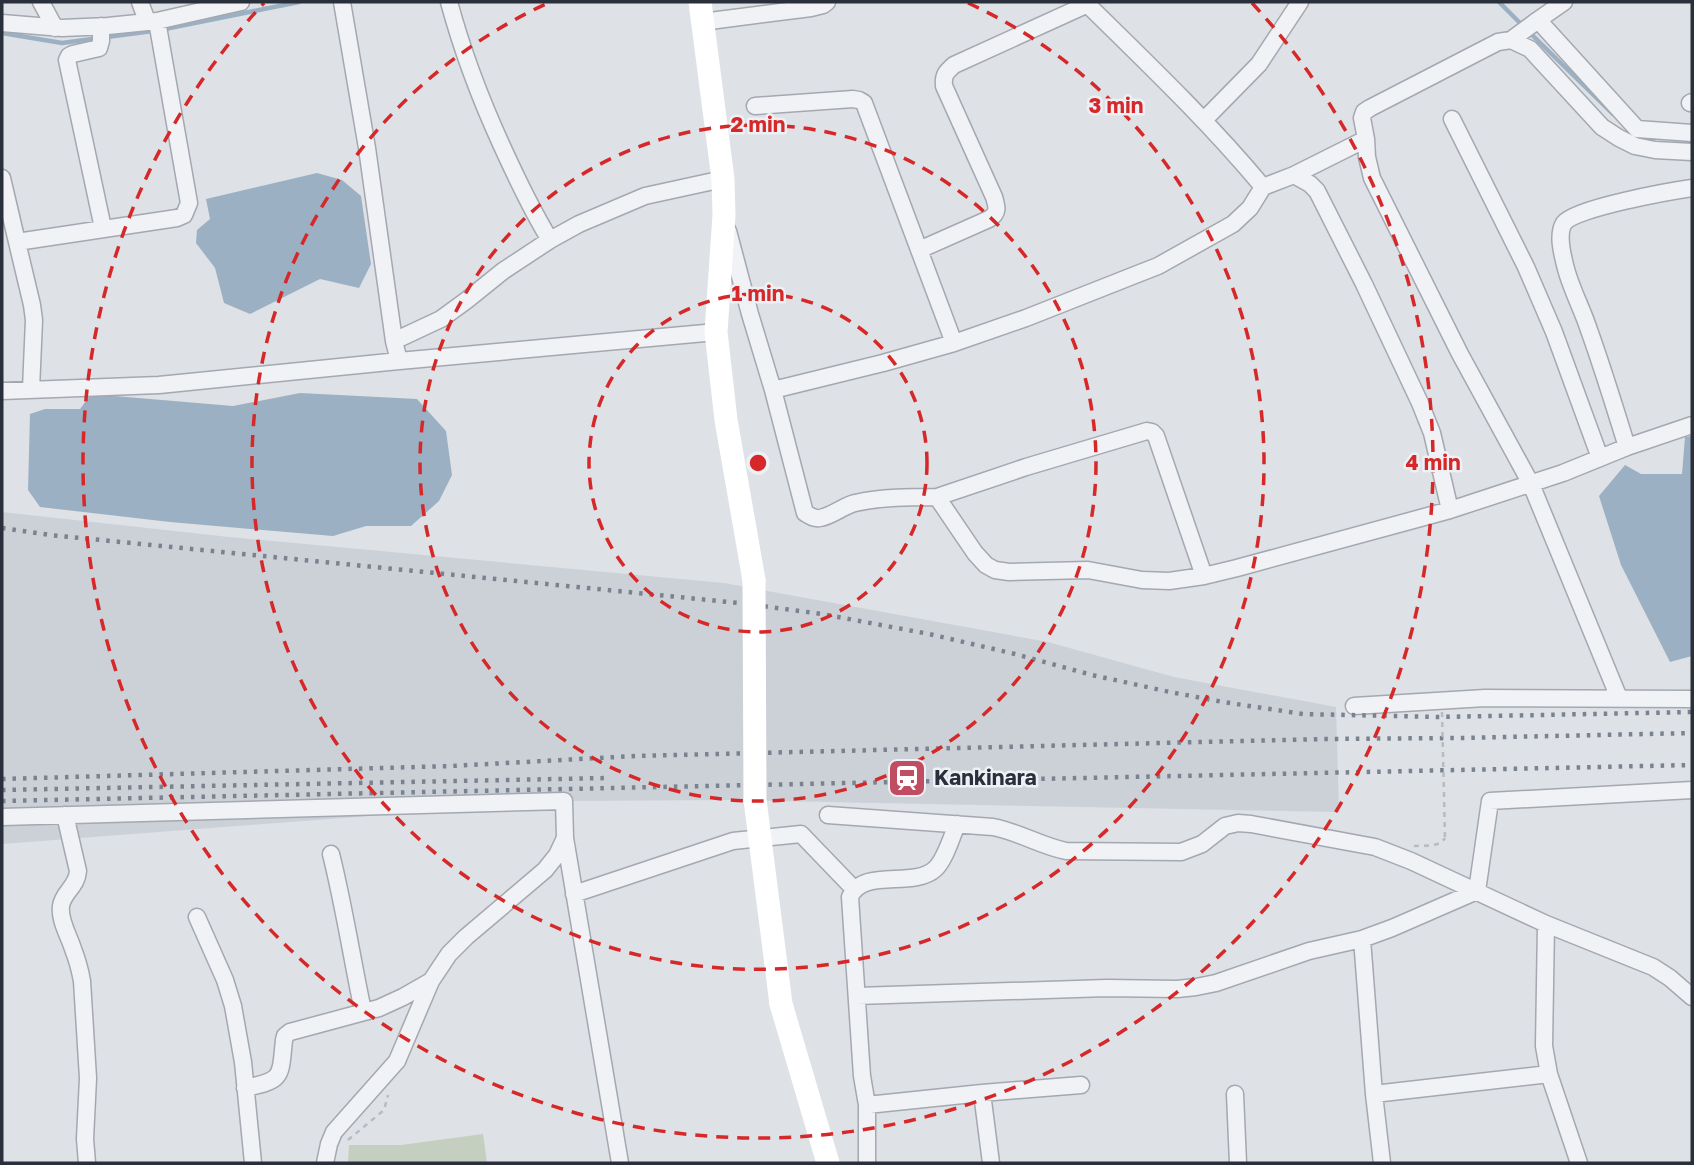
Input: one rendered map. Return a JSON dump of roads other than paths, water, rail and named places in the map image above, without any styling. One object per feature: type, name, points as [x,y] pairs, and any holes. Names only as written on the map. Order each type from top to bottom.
[{"type":"main road","points":[[701,12],[723,179],[724,215],[716,332],[726,420],[754,580],[755,800],[781,1004],[828,1163]]},
{"type":"street","points":[[41,2],[55,28]]},
{"type":"street","points":[[17,242],[177,218],[187,211],[189,203],[155,26],[140,2]]},
{"type":"street","points":[[2,23],[102,33],[155,26],[241,2]]},
{"type":"street","points":[[342,2],[368,148],[394,341],[399,360]]},
{"type":"street","points":[[449,2],[490,122],[515,176],[550,240]]},
{"type":"street","points":[[701,12],[811,8],[827,2]]},
{"type":"street","points":[[1203,120],[1259,64],[1300,2]]},
{"type":"street","points":[[1564,2],[1511,40],[1498,42],[1370,108],[1364,112],[1362,118],[1369,168],[1377,189],[1460,354],[1531,484],[1619,698]]},
{"type":"street","points":[[919,250],[993,217],[997,211],[994,197],[944,86],[946,72],[954,65],[1087,3],[1231,149],[1263,187]]},
{"type":"street","points":[[1538,20],[1637,129],[1692,133]]},
{"type":"street","points":[[102,33],[99,48],[69,55],[67,60],[103,228]]},
{"type":"street","points":[[1511,40],[1530,49],[1602,127],[1619,138],[1635,146],[1655,150],[1692,152]]},
{"type":"street","points":[[755,106],[853,99],[864,103],[954,343]]},
{"type":"street","points":[[1452,120],[1526,267],[1554,332],[1600,458]]},
{"type":"street","points":[[773,390],[954,343],[1158,266],[1233,224],[1250,208],[1263,187],[1294,175],[1366,139]]},
{"type":"street","points":[[1294,175],[1317,191],[1410,380],[1432,433],[1450,510]]},
{"type":"street","points":[[2,178],[32,305],[34,320],[31,389]]},
{"type":"street","points":[[394,341],[441,319],[503,271],[579,224],[645,196],[723,179]]},
{"type":"street","points":[[1627,447],[1589,329],[1565,267],[1561,231],[1565,222],[1583,213],[1646,196],[1692,188]]},
{"type":"street","points":[[724,215],[805,513],[820,518],[853,504],[869,501],[895,497],[937,497],[1026,467],[1152,432],[1156,436],[1205,576]]},
{"type":"street","points":[[2,391],[159,384],[716,332]]},
{"type":"street","points":[[937,497],[975,553],[995,570],[1088,570],[1142,580],[1169,581],[1205,576],[1293,554],[1450,510],[1531,484],[1692,425]]},
{"type":"street","points":[[1354,706],[1485,698],[1692,699]]},
{"type":"street","points":[[1477,891],[1490,800],[1692,790]]},
{"type":"street","points":[[2,817],[564,802],[565,838],[620,1163]]},
{"type":"street","points":[[65,815],[78,878],[62,901],[61,912],[82,981],[88,1078],[85,1139],[87,1163]]},
{"type":"street","points":[[828,815],[1006,829],[1066,851],[1181,852],[1202,844],[1225,826],[1238,823],[1375,847],[1411,860],[1546,924],[1653,967],[1692,996]]},
{"type":"street","points":[[867,1163],[867,1105],[862,1076],[850,897],[854,889],[863,883],[919,876],[936,868],[957,824]]},
{"type":"street","points":[[574,894],[733,841],[801,834],[854,889]]},
{"type":"street","points":[[325,1163],[334,1132],[397,1061],[430,981],[449,954],[545,870],[557,855],[565,838]]},
{"type":"street","points":[[331,854],[363,1012]]},
{"type":"street","points":[[858,996],[1196,987],[1216,983],[1309,951],[1363,939],[1477,891]]},
{"type":"street","points":[[197,917],[230,993],[243,1062],[253,1163]]},
{"type":"street","points":[[1546,924],[1544,1046],[1549,1074],[1579,1163]]},
{"type":"street","points":[[1363,939],[1381,1163]]},
{"type":"street","points":[[245,1088],[266,1084],[277,1077],[285,1036],[290,1032],[391,1003],[430,981]]},
{"type":"street","points":[[1374,1094],[1549,1074]]},
{"type":"street","points":[[867,1105],[1081,1086]]},
{"type":"street","points":[[982,1093],[991,1163]]},
{"type":"street","points":[[1235,1094],[1238,1163]]},
{"type":"water","points":[[317,173],[342,180],[361,196],[371,264],[359,288],[320,279],[250,314],[224,303],[215,268],[196,243],[197,230],[210,219],[206,199]]},
{"type":"water","points":[[300,393],[417,399],[446,431],[452,475],[439,501],[411,526],[366,526],[333,536],[170,522],[40,507],[28,490],[30,414],[45,409],[80,409],[91,394],[233,406]]},
{"type":"water","points":[[1692,436],[1692,656],[1670,662],[1621,565],[1599,496],[1625,465],[1641,474],[1682,474],[1685,437]]},
{"type":"waterway","points":[[2,33],[62,43],[160,30],[299,2]]},
{"type":"waterway","points":[[1499,2],[1523,26]]},
{"type":"waterway","points":[[1529,32],[1613,114]]},
{"type":"railway","points":[[2,528],[50,535],[739,603],[822,614],[929,634],[1170,692],[1303,714],[1439,717],[1692,712]]},
{"type":"railway","points":[[2,779],[451,766],[635,756],[1692,733]]},
{"type":"railway","points":[[2,801],[1692,765]]},
{"type":"railway","points":[[2,790],[607,778]]},
{"type":"place","name":"Kankinara","points":[[907,778]]}]
